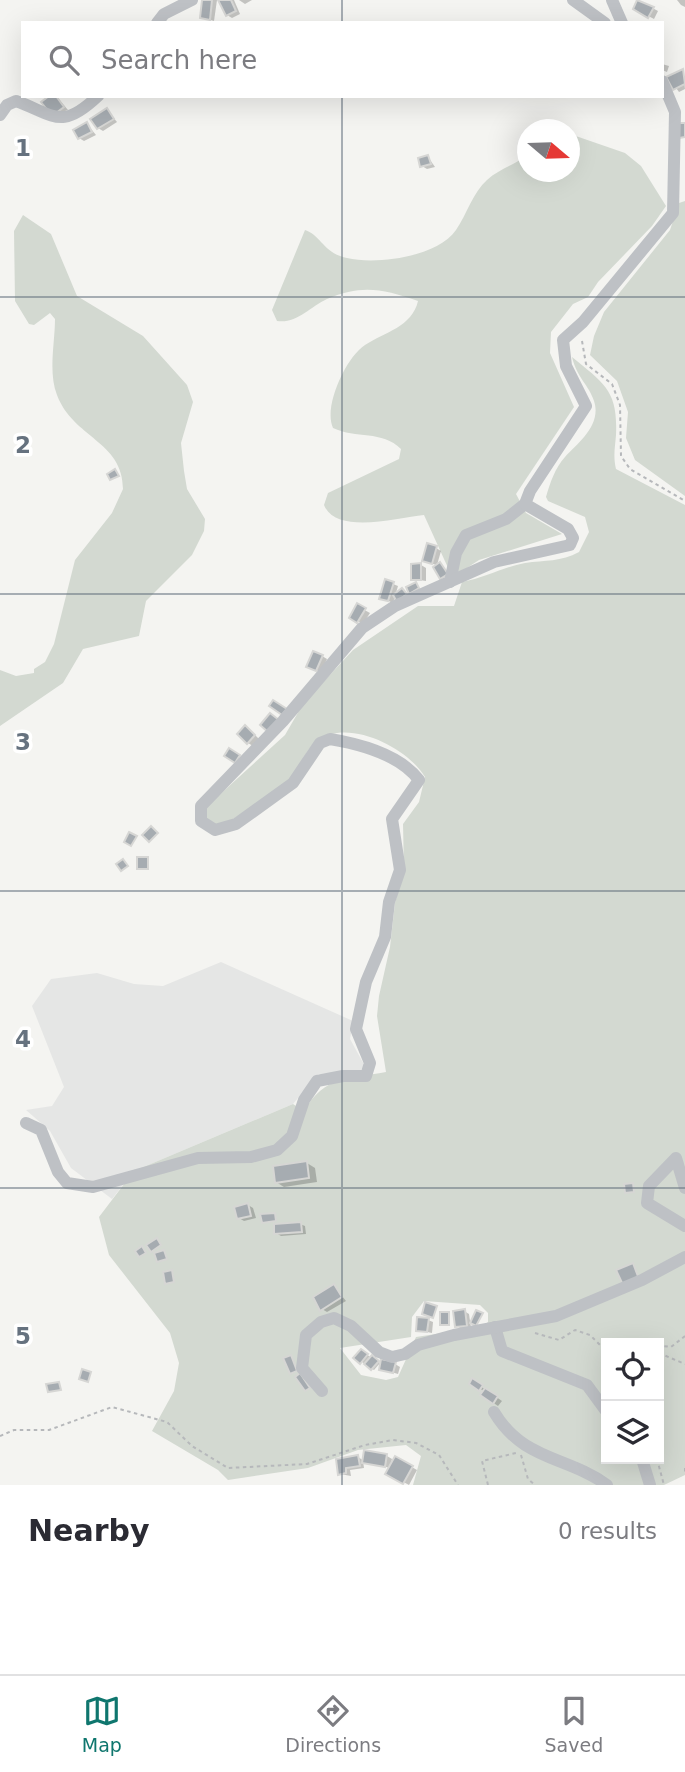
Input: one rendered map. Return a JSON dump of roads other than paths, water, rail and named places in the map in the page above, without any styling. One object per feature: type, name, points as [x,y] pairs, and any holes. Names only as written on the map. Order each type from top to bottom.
[{"type":"street","points":[[158,21],[164,13],[192,0]]},
{"type":"street","points":[[573,0],[601,21]]},
{"type":"street","points":[[612,0],[621,21]]},
{"type":"street","points":[[450,582],[456,553],[466,535],[506,519],[525,505],[530,491],[586,406],[566,366],[563,341],[583,322],[673,213],[676,112],[664,85]]},
{"type":"street","points":[[0,116],[7,105],[16,101],[54,119],[71,116],[85,109],[96,98]]},
{"type":"street","points":[[26,1123],[41,1130],[58,1172],[67,1182],[93,1187],[198,1158],[251,1157],[277,1150],[292,1136],[304,1100],[317,1081],[343,1076],[366,1076],[370,1063],[356,1029],[366,982],[385,937],[389,902],[400,870],[392,819],[419,780],[412,771],[394,759],[330,739],[320,743],[292,783],[236,824],[215,830],[201,821],[201,806],[283,721],[362,628],[395,606],[494,562],[570,545],[573,538],[568,529],[525,505]]},
{"type":"street","points":[[685,1188],[676,1158],[649,1186],[647,1203],[685,1226]]},
{"type":"street","points":[[323,1391],[302,1368],[306,1335],[321,1322],[334,1318],[343,1320],[379,1352],[392,1357],[405,1354],[418,1345],[556,1316],[642,1280],[685,1257]]},
{"type":"street","points":[[495,1327],[502,1352],[587,1385],[601,1404]]},
{"type":"street","points":[[494,1412],[530,1451],[594,1476],[607,1485]]},
{"type":"street","points":[[644,1464],[650,1485]]}]
